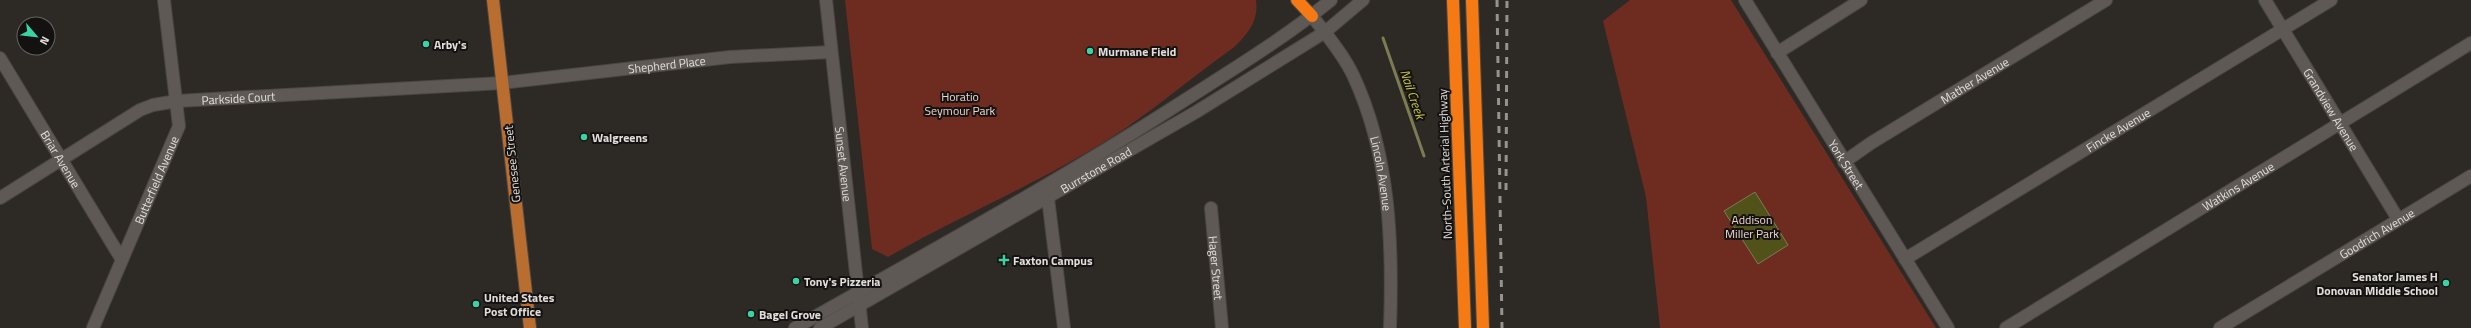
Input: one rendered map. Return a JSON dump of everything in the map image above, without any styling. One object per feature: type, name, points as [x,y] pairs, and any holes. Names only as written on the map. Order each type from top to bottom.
[{"type":"highway","points":[[1297,0],[1312,16]]},
{"type":"highway","points":[[1309,0],[1312,16]]},
{"type":"highway","name":"North-South Arterial Highway","points":[[1453,0],[1465,328]]},
{"type":"highway","points":[[1472,0],[1483,328]]},
{"type":"main road","name":"Genesee Street","points":[[493,0],[530,328]]},
{"type":"street","name":"Butterfield Avenue","points":[[94,328],[174,140],[178,126],[177,101],[164,0]]},
{"type":"street","name":"Sunset Avenue","points":[[826,0],[862,328]]},
{"type":"street","name":"Burrstone Road","points":[[820,328],[860,306],[1047,191],[1312,16],[1330,0]]},
{"type":"street","name":"Burrstone Road","points":[[795,328],[858,292],[1196,112],[1325,32],[1363,0]]},
{"type":"street","name":"York Street","points":[[1745,0],[1948,328]]},
{"type":"street","points":[[1777,53],[1861,0]]},
{"type":"street","name":"Mather Avenue","points":[[1844,162],[1871,143],[2106,0]]},
{"type":"street","name":"Grandview Avenue","points":[[2265,0],[2398,219]]},
{"type":"street","name":"Fincke Avenue","points":[[1906,259],[2331,0]]},
{"type":"street","name":"Lincoln Avenue","points":[[1312,16],[1325,32],[1352,74],[1368,110],[1385,181],[1392,267],[1390,328]]},
{"type":"street","name":"Watkins Avenue","points":[[2006,328],[2471,43]]},
{"type":"street","name":"Shepherd Place","points":[[502,83],[730,57],[831,52]]},
{"type":"street","name":"Briar Avenue","points":[[0,58],[122,260]]},
{"type":"street","name":"Parkside Court","points":[[0,198],[140,110],[153,105],[177,101],[502,83]]},
{"type":"street","name":"Goodrich Avenue","points":[[2220,328],[2471,176]]},
{"type":"street","points":[[1047,191],[1064,328]]},
{"type":"street","name":"Hager Street","points":[[1211,208],[1222,328]]},
{"type":"green space","name":"Horatio Seymour Park","points":[[845,0],[1256,0],[1256,15],[1247,33],[1233,48],[1123,130],[1066,164],[888,257],[872,249]]},
{"type":"green space","name":"Addison Miller Park","points":[[1630,0],[1731,0],[1936,328],[1660,328],[1646,197],[1603,21]]},
{"type":"shaded area","points":[[1755,192],[1788,245],[1758,264],[1724,211]]},
{"type":"waterway","name":"Nail Creek","points":[[1383,38],[1424,156]]},
{"type":"railway","points":[[1497,0],[1502,328]]},
{"type":"railway","points":[[1506,190],[1507,0]]},
{"type":"place","name":"Arby's","points":[[426,44]]},
{"type":"place","name":"Murmane Field","points":[[1090,51]]},
{"type":"place","name":"Walgreens","points":[[584,137]]},
{"type":"place","name":"Faxton Campus","points":[[1004,260]]},
{"type":"place","name":"Tony's Pizzeria","points":[[796,281]]},
{"type":"place","name":"Senator James H Donovan Middle School","points":[[2446,283]]},
{"type":"place","name":"United States Post Office","points":[[476,304]]},
{"type":"place","name":"Bagel Grove","points":[[751,314]]}]
